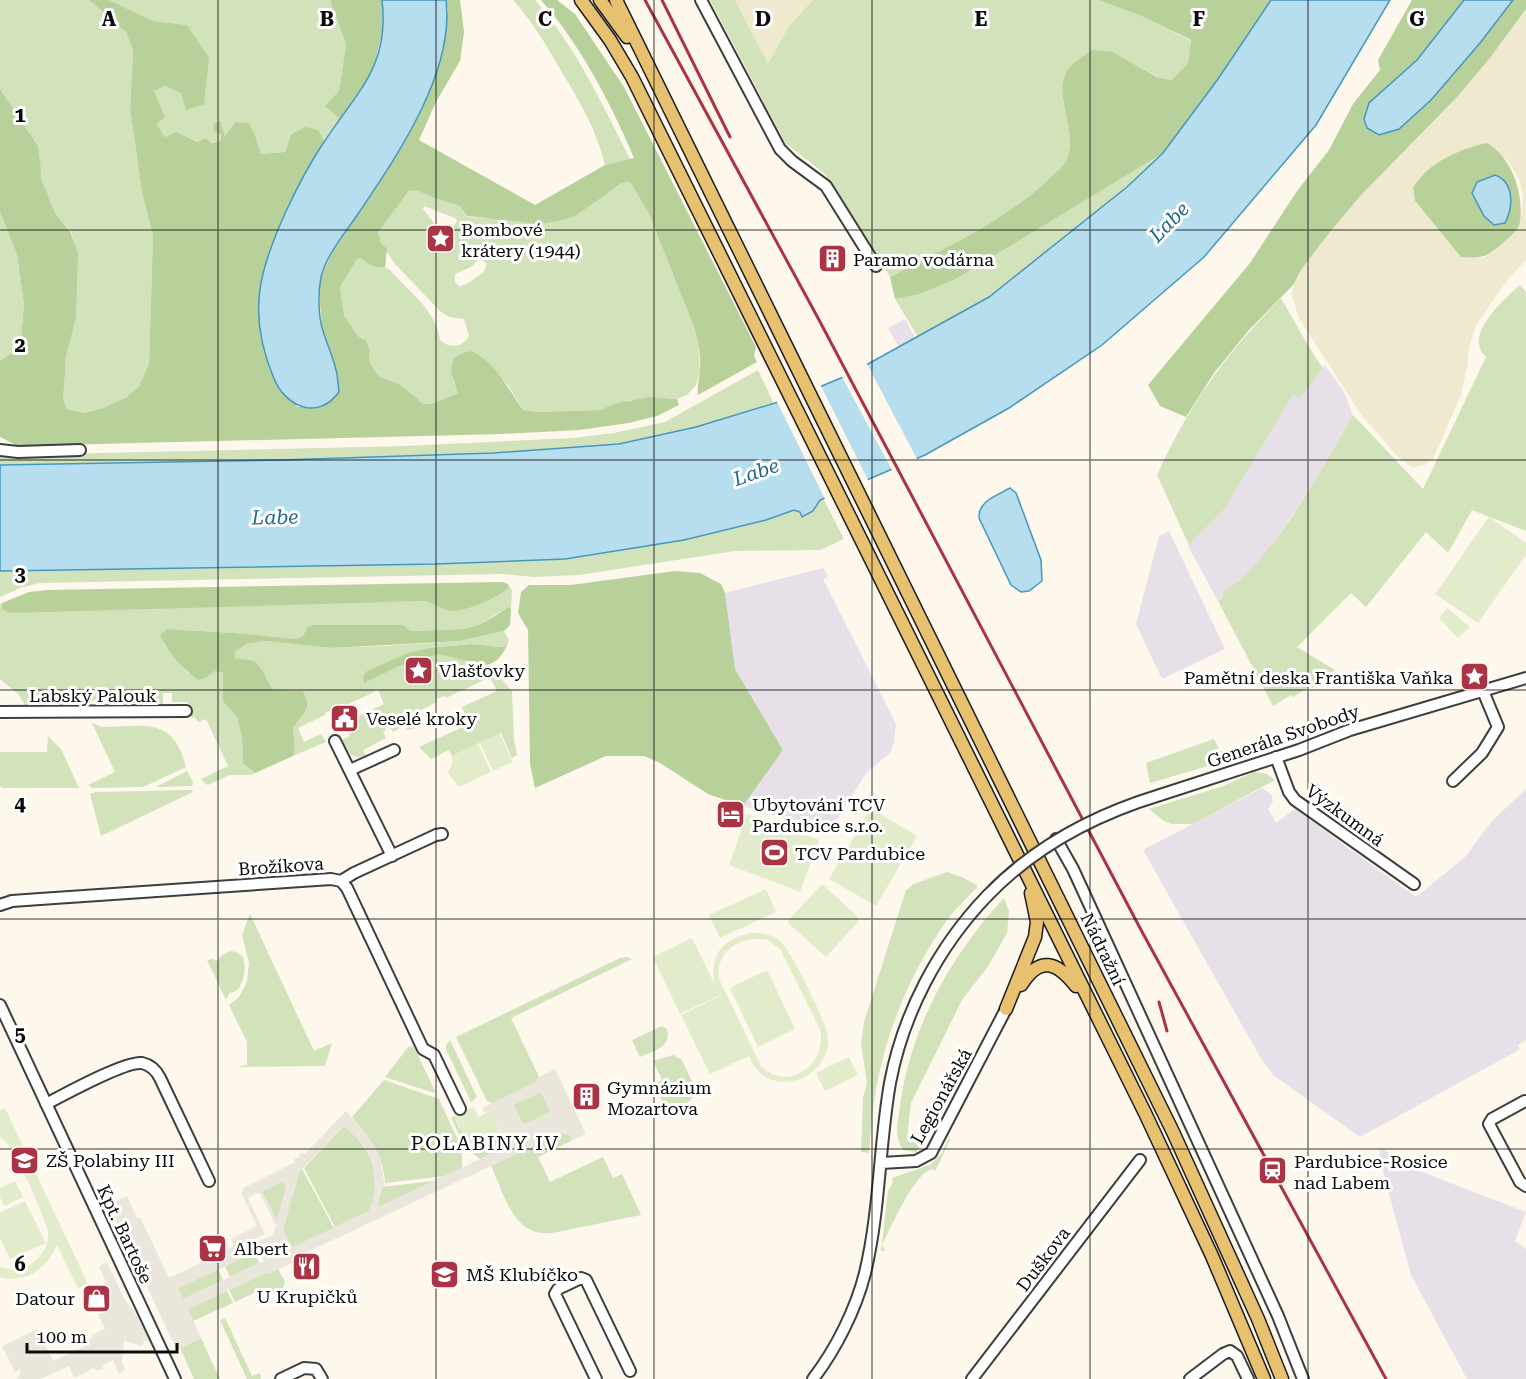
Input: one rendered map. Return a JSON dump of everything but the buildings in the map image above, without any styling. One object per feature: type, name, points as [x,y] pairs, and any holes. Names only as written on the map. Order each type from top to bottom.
[{"type":"main road","name":"Nádražní","points":[[581,0],[610,40],[632,77],[864,545],[1212,1256],[1264,1379]]},
{"type":"main road","points":[[600,0],[629,40],[665,103]]},
{"type":"main road","points":[[616,0],[665,103]]},
{"type":"main road","name":"Nádražní","points":[[665,103],[1173,1132],[1258,1319],[1282,1379]]},
{"type":"main road","points":[[1006,1009],[1036,929],[1036,916],[1024,869]]},
{"type":"main road","points":[[1006,1009],[1028,975],[1039,966],[1046,965],[1064,972],[1092,1007]]},
{"type":"street","points":[[701,0],[780,149],[792,161],[826,186],[876,266]]},
{"type":"street","points":[[0,450],[18,452],[80,450]]},
{"type":"street","name":"Generála Svobody","points":[[1056,839],[1107,813],[1359,728],[1526,678]]},
{"type":"street","points":[[1453,781],[1482,753],[1498,727],[1483,691]]},
{"type":"street","name":"Labský Palouk","points":[[0,712],[186,711]]},
{"type":"street","points":[[335,741],[392,856]]},
{"type":"street","points":[[350,770],[394,750]]},
{"type":"street","name":"Výzkumná","points":[[1276,757],[1294,800],[1414,884]]},
{"type":"street","points":[[345,878],[442,834]]},
{"type":"street","points":[[1056,839],[1073,869],[1278,1316],[1303,1379]]},
{"type":"street","name":"Legionářská","points":[[813,1379],[836,1344],[865,1273],[891,1081],[905,1030],[922,989],[944,950],[963,923],[987,896],[1016,868],[1056,839]]},
{"type":"street","name":"Brožíkova","points":[[0,905],[12,901],[345,878],[347,888],[423,1049],[434,1055],[460,1109]]},
{"type":"street","name":"Kpt. Bartoše","points":[[0,1005],[3,1018],[46,1104],[175,1379]]},
{"type":"street","name":"Legionářská","points":[[881,1162],[916,1161],[931,1153],[1006,1009]]},
{"type":"street","points":[[46,1104],[130,1064],[147,1065],[157,1072],[209,1181]]},
{"type":"street","points":[[1525,1101],[1492,1119],[1490,1124],[1520,1182],[1526,1186]]},
{"type":"street","name":"Duškova","points":[[972,1379],[1140,1160]]},
{"type":"street","points":[[596,1379],[555,1294],[558,1289],[582,1278],[586,1280],[630,1371]]},
{"type":"street","points":[[1190,1379],[1230,1351],[1237,1356],[1248,1379]]},
{"type":"street","points":[[281,1379],[309,1367],[316,1369],[322,1379]]},
{"type":"shaded area","points":[[735,0],[813,0],[789,26],[768,65]]},
{"type":"shaded area","points":[[1526,9],[1526,260],[1509,278],[1476,325],[1469,348],[1461,395],[1433,459],[1413,468],[1397,456],[1360,413],[1299,318],[1291,294],[1301,270],[1362,194],[1490,58]],"holes":[[[1506,158],[1519,179],[1523,198],[1522,213],[1495,251],[1482,258],[1462,257],[1415,202],[1413,187]]]},
{"type":"shaded area","points":[[905,319],[915,338],[899,347],[888,328]]},
{"type":"shaded area","points":[[1325,365],[1344,392],[1353,415],[1307,494],[1270,548],[1250,571],[1223,592],[1223,598],[1218,601],[1188,546],[1224,510],[1293,393],[1300,398]]},
{"type":"shaded area","points":[[1169,531],[1225,649],[1162,679],[1136,624],[1159,536]]},
{"type":"shaded area","points":[[823,568],[828,576],[823,579],[896,724],[894,743],[890,753],[867,772],[829,832],[743,806],[783,750],[735,669],[725,593]]},
{"type":"shaded area","points":[[1262,788],[1271,794],[1273,801],[1268,809],[1276,823],[1295,809],[1416,897],[1465,857],[1492,821],[1526,789],[1526,1040],[1518,1045],[1520,1048],[1517,1051],[1360,1137],[1273,1075],[1260,1057],[1143,850]]},
{"type":"shaded area","points":[[555,1069],[586,1134],[573,1140],[570,1135],[561,1133],[301,1255],[300,1259],[269,1274],[267,1272],[188,1309],[201,1338],[177,1350],[108,1205],[127,1196],[137,1218],[140,1217],[169,1278],[227,1250],[234,1245],[231,1239],[257,1226],[241,1192],[243,1188],[295,1162],[294,1159],[299,1157],[300,1153],[305,1154],[346,1111],[368,1136],[379,1154],[385,1187],[381,1188],[378,1207],[501,1149],[497,1139],[502,1136],[490,1111],[485,1113],[482,1108],[537,1082],[539,1077]],"holes":[[[541,1092],[550,1112],[523,1125],[514,1105]],[[344,1126],[365,1146],[373,1166],[375,1190],[369,1211],[291,1248],[283,1230],[299,1172]],[[284,1181],[286,1189],[276,1220],[262,1191]],[[260,1193],[276,1226],[273,1235],[257,1242],[264,1261],[183,1299],[178,1288],[241,1259],[239,1254],[254,1247],[252,1240],[265,1234],[248,1198]]]},
{"type":"shaded area","points":[[1379,1147],[1417,1170],[1526,1212],[1515,1241],[1526,1249],[1526,1379],[1467,1379],[1411,1275],[1381,1164]]},
{"type":"shaded area","points":[[107,1262],[125,1300],[138,1317],[150,1342],[143,1340],[144,1344],[140,1346],[124,1340],[122,1363],[125,1369],[119,1374],[113,1360],[102,1366],[103,1369],[97,1371],[94,1368],[74,1378],[69,1366],[41,1379],[16,1379],[21,1369],[15,1372],[2,1346],[38,1329],[53,1361],[90,1344],[89,1339],[93,1337],[92,1335],[105,1329],[98,1314],[104,1311],[99,1299],[111,1293],[99,1266]]},
{"type":"green space","points":[[0,0],[89,0],[126,32],[133,50],[130,108],[142,192],[153,236],[149,364],[139,386],[127,397],[103,408],[84,413],[67,409],[63,399],[66,357],[76,318],[77,253],[71,231],[55,213],[40,179],[38,146],[0,89]]},
{"type":"green space","points":[[89,0],[109,0],[153,21],[187,25],[209,58],[204,104],[186,110],[181,93],[165,86],[154,91],[165,117],[156,124],[165,137],[176,132],[198,142],[205,138],[212,143],[221,140],[221,134],[214,131],[213,124],[220,120],[225,136],[236,122],[249,123],[261,154],[285,152],[291,134],[306,127],[318,130],[324,141],[339,118],[325,106],[339,91],[346,44],[330,0],[382,0],[383,31],[372,72],[306,172],[277,233],[267,263],[297,407],[322,406],[336,370],[322,328],[319,291],[322,275],[334,249],[410,130],[448,12],[446,0],[460,0],[464,32],[460,61],[436,102],[419,140],[535,205],[605,165],[634,158],[594,75],[569,36],[541,0],[557,0],[575,14],[624,87],[756,347],[754,356],[757,362],[698,395],[700,360],[694,327],[649,214],[630,182],[622,183],[575,216],[538,224],[467,216],[460,206],[416,190],[409,191],[378,232],[381,243],[387,249],[385,267],[375,267],[361,258],[357,259],[340,287],[344,315],[358,336],[366,341],[370,351],[369,360],[380,377],[399,384],[421,403],[431,404],[458,393],[451,372],[453,359],[472,351],[495,369],[523,410],[537,412],[600,410],[617,403],[651,397],[677,399],[679,405],[657,416],[629,423],[579,430],[501,434],[18,446],[0,437],[0,361],[20,347],[24,304],[17,255],[0,212],[0,89],[38,146],[41,179],[55,213],[70,231],[78,253],[76,318],[66,357],[63,399],[67,409],[84,413],[103,408],[127,397],[139,386],[149,364],[153,236],[142,192],[130,108],[133,50],[126,32]]},
{"type":"green space","points":[[109,0],[330,0],[346,44],[339,91],[339,118],[323,141],[291,133],[285,152],[260,154],[257,143],[225,136],[219,120],[213,124],[222,134],[221,140],[215,142],[203,142],[176,132],[165,137],[155,124],[153,91],[165,86],[181,93],[186,25],[153,21]]},
{"type":"green space","points":[[513,0],[535,0],[550,18],[576,56],[630,159],[605,165],[597,139],[580,104],[538,33]]},
{"type":"green space","points":[[710,0],[735,0],[768,64],[789,26],[813,0],[1098,0],[1139,15],[1191,41],[1188,63],[1171,80],[1158,77],[1113,52],[1063,103],[1070,148],[1062,167],[1036,191],[997,219],[890,277],[824,173],[786,144]]},
{"type":"green space","points":[[1098,0],[1271,0],[1218,79],[1163,153],[956,279],[920,294],[895,299],[890,277],[997,219],[1036,191],[1064,165],[1070,140],[1063,85],[1067,71],[1077,61],[1092,50],[1113,52],[1157,77],[1171,80],[1188,63],[1191,40],[1139,15]]},
{"type":"green space","points":[[1412,0],[1464,0],[1417,60],[1369,103],[1364,119],[1367,128],[1379,135],[1455,73],[1513,0],[1526,0],[1526,9],[1490,58],[1457,97],[1362,194],[1330,232],[1301,270],[1294,284],[1248,331],[1214,373],[1186,417],[1160,406],[1148,385],[1250,263],[1297,191],[1329,150],[1353,104],[1380,70],[1378,60]]},
{"type":"green space","points":[[1487,143],[1504,158],[1515,179],[1519,191],[1521,215],[1519,226],[1503,243],[1488,254],[1474,258],[1461,257],[1415,201],[1413,187],[1427,171],[1442,160]]},
{"type":"green space","points":[[1163,153],[1127,187],[989,297],[918,337],[895,299],[920,294],[956,279]]},
{"type":"green space","points":[[630,182],[649,214],[694,327],[700,372],[696,385],[687,395],[677,399],[651,397],[638,401],[630,400],[600,410],[537,412],[523,410],[508,385],[493,369],[453,381],[458,388],[458,393],[431,404],[421,403],[399,384],[380,377],[374,370],[369,360],[370,351],[344,315],[340,287],[357,259],[361,258],[372,266],[385,267],[390,270],[428,311],[438,330],[440,340],[444,343],[456,346],[463,343],[469,336],[464,319],[450,317],[441,312],[395,264],[379,239],[378,232],[381,225],[410,191],[416,189],[460,206],[467,217],[497,219],[616,188],[622,183]],"holes":[[[424,206],[455,218],[457,221],[445,246],[435,246],[436,226],[423,209]],[[480,258],[487,264],[483,273],[459,286],[455,282],[455,274],[471,267]]]},
{"type":"green space","points":[[0,212],[17,255],[24,304],[20,347],[0,361]]},
{"type":"green space","points":[[1520,285],[1526,292],[1526,531],[1472,510],[1448,553],[1426,532],[1366,607],[1351,593],[1297,647],[1335,670],[1312,688],[1311,686],[1293,697],[1291,695],[1273,706],[1218,601],[1223,598],[1223,592],[1248,572],[1280,533],[1306,495],[1353,415],[1423,489],[1486,357],[1480,348],[1479,339],[1482,329],[1496,308]]},
{"type":"green space","points":[[1281,298],[1323,368],[1300,398],[1293,394],[1224,510],[1189,545],[1157,475],[1182,425],[1210,381]]},
{"type":"green space","points":[[758,370],[774,404],[696,427],[619,444],[493,453],[282,460],[0,465],[0,453],[12,455],[405,446],[573,438],[614,433],[665,422]]},
{"type":"green space","points":[[823,498],[844,539],[820,550],[735,551],[579,575],[534,577],[502,574],[40,583],[20,588],[0,597],[0,571],[436,564],[565,559],[684,540],[766,520],[794,510],[800,512],[802,516],[813,511],[816,504]]},
{"type":"green space","points":[[1489,517],[1526,543],[1526,555],[1478,623],[1435,594]]},
{"type":"green space","points":[[675,571],[700,573],[721,584],[725,593],[735,669],[783,750],[743,806],[708,794],[660,763],[644,756],[606,756],[535,788],[530,764],[528,630],[518,613],[521,592],[529,585],[571,585]]},
{"type":"green space","points":[[502,582],[508,584],[508,588],[497,596],[458,611],[445,609],[425,601],[10,613],[2,609],[2,603],[29,592],[47,590]]},
{"type":"green space","points":[[508,584],[512,591],[511,609],[508,607],[479,625],[462,629],[304,635],[297,639],[167,629],[164,645],[188,673],[207,677],[215,671],[223,673],[224,701],[237,717],[242,738],[243,762],[255,773],[230,775],[208,785],[201,779],[228,766],[206,719],[198,722],[194,716],[192,719],[188,702],[172,702],[172,693],[163,693],[163,705],[160,706],[159,701],[73,701],[73,708],[63,708],[63,700],[54,699],[54,708],[48,708],[45,701],[35,701],[35,708],[27,708],[18,694],[0,679],[0,604],[2,603],[2,609],[425,601],[455,611],[471,608],[487,600],[508,588]]},
{"type":"green space","points":[[508,607],[511,609],[510,625],[504,631],[460,641],[332,648],[265,641],[246,644],[235,652],[235,658],[252,660],[257,663],[273,690],[303,691],[307,702],[306,711],[293,728],[295,751],[293,756],[255,773],[243,763],[242,738],[237,717],[223,701],[223,673],[215,671],[198,680],[176,660],[160,635],[167,629],[297,639],[304,635],[307,627],[314,625],[403,625],[410,631],[462,629],[479,625]]},
{"type":"green space","points":[[1447,608],[1470,627],[1458,638],[1439,618]]},
{"type":"green space","points":[[504,631],[509,640],[507,646],[471,644],[430,648],[485,653],[485,672],[496,673],[512,691],[514,740],[517,755],[512,758],[501,733],[452,756],[449,750],[431,759],[419,747],[469,724],[462,707],[497,691],[490,677],[446,698],[445,696],[436,699],[437,702],[411,715],[416,728],[407,730],[401,716],[397,718],[402,727],[393,732],[385,723],[383,724],[386,738],[363,750],[366,756],[354,756],[342,740],[350,736],[345,726],[350,724],[349,721],[384,704],[378,690],[325,713],[298,728],[304,742],[321,734],[326,742],[293,756],[295,751],[293,728],[304,715],[307,707],[303,691],[273,690],[257,663],[252,660],[234,658],[235,652],[246,644],[265,641],[332,648],[383,646],[461,641]]},
{"type":"green space","points":[[471,644],[507,646],[501,655],[490,664],[438,654],[399,666],[364,683],[363,677],[367,671],[408,653],[430,648]]},
{"type":"green space","points":[[92,723],[101,727],[143,726],[165,731],[180,750],[186,767],[143,787],[92,788],[88,785],[115,772]]},
{"type":"green space","points":[[500,734],[513,762],[493,771],[480,743]]},
{"type":"green space","points":[[48,736],[61,749],[79,788],[2,788],[0,786],[0,752],[47,752]]},
{"type":"green space","points":[[1214,739],[1220,751],[1239,752],[1256,748],[1259,751],[1150,783],[1146,763]]},
{"type":"green space","points":[[478,744],[491,772],[459,787],[448,773],[452,764],[452,756]]},
{"type":"green space","points":[[187,771],[193,782],[192,786],[156,787]]},
{"type":"green space","points":[[1254,772],[1267,774],[1275,780],[1193,824],[1172,824],[1164,821],[1149,809],[1223,786]]},
{"type":"green space","points":[[192,790],[193,792],[101,836],[90,794],[95,792]]},
{"type":"green space","points":[[871,808],[917,836],[876,906],[829,879]]},
{"type":"green space","name":"TCV Pardubice","points":[[747,814],[819,840],[800,892],[729,865]]},
{"type":"green space","points":[[947,872],[978,886],[934,939],[912,979],[894,1022],[881,1066],[876,1089],[869,1153],[861,1152],[863,1098],[867,1083],[861,1043],[864,1022],[906,890],[914,884]]},
{"type":"green space","points":[[822,884],[857,916],[858,922],[826,957],[787,922]]},
{"type":"green space","points":[[766,889],[776,912],[720,938],[709,915]]},
{"type":"green space","points":[[1004,898],[1009,911],[1007,933],[989,965],[962,1000],[911,1103],[907,1137],[922,1145],[916,1152],[904,1150],[897,1135],[898,1117],[913,1048],[936,994],[950,969],[984,921]]},
{"type":"green space","points":[[250,914],[314,1051],[332,1043],[325,1066],[240,1067],[247,1065],[247,1042],[229,1005],[239,997],[247,982],[249,963],[242,935]]},
{"type":"green space","points":[[762,933],[780,941],[797,968],[822,1018],[827,1032],[827,1049],[817,1068],[798,1080],[788,1082],[767,1078],[757,1069],[749,1056],[710,1074],[681,1015],[720,996],[729,1014],[720,995],[680,1014],[653,957],[692,938],[715,985],[714,966],[719,951],[731,940],[740,936]],"holes":[[[766,939],[780,949],[820,1029],[821,1042],[818,1054],[812,1064],[793,1076],[782,1077],[771,1074],[761,1066],[719,979],[720,964],[726,952],[744,941]]]},
{"type":"green space","points":[[231,951],[243,957],[245,967],[241,984],[234,992],[229,993],[226,1000],[207,960],[217,961],[222,955]]},
{"type":"green space","points":[[626,957],[632,959],[511,1018],[539,1077],[537,1082],[493,1103],[487,1101],[456,1037]]},
{"type":"green space","points":[[767,970],[795,1029],[758,1047],[730,988]]},
{"type":"green space","points":[[662,1026],[667,1029],[667,1040],[661,1048],[640,1057],[632,1040]]},
{"type":"green space","points":[[450,1040],[477,1097],[471,1102],[446,1049]]},
{"type":"green space","points":[[409,1046],[414,1047],[434,1093],[385,1077]]},
{"type":"green space","points":[[673,1055],[682,1060],[696,1090],[689,1102],[668,1113],[654,1084],[662,1080],[653,1061]]},
{"type":"green space","points":[[849,1057],[858,1075],[825,1091],[816,1073]]},
{"type":"green space","points":[[384,1080],[439,1099],[462,1149],[462,1168],[445,1176],[385,1183],[382,1164],[374,1147],[352,1117]]},
{"type":"green space","points":[[541,1092],[551,1112],[523,1125],[513,1105]]},
{"type":"green space","points":[[473,1107],[479,1117],[490,1111],[502,1137],[471,1150],[454,1116]]},
{"type":"green space","points":[[5,1108],[88,1284],[78,1288],[57,1245],[48,1261],[35,1272],[19,1278],[0,1277],[0,1267],[20,1269],[35,1261],[44,1250],[48,1237],[43,1216],[14,1153],[0,1137],[0,1110]]},
{"type":"green space","points":[[454,1116],[459,1128],[497,1138],[501,1149],[480,1159],[466,1148],[451,1118]]},
{"type":"green space","points":[[344,1126],[354,1134],[368,1153],[375,1175],[375,1187],[369,1211],[335,1227],[304,1168]]},
{"type":"green space","points":[[561,1133],[570,1135],[573,1140],[538,1157],[550,1182],[603,1157],[613,1178],[622,1174],[641,1215],[552,1233],[528,1228],[519,1221],[506,1201],[491,1166]]},
{"type":"green space","points":[[950,1136],[935,1171],[932,1169],[925,1173],[911,1190],[882,1245],[885,1251],[881,1251],[888,1191],[893,1182],[892,1178],[930,1165],[941,1154]]},
{"type":"green space","points":[[302,1169],[334,1228],[291,1248],[283,1230],[299,1172]]},
{"type":"green space","points":[[15,1181],[23,1197],[4,1206],[0,1197],[0,1188]]},
{"type":"green space","points":[[284,1181],[286,1189],[277,1221],[262,1191]]},
{"type":"green space","points":[[433,1182],[377,1208],[382,1187]]},
{"type":"green space","points":[[25,1201],[46,1243],[10,1259],[0,1238],[0,1213]]},
{"type":"green space","points":[[254,1253],[259,1263],[230,1277],[225,1266]]},
{"type":"green space","points":[[218,1269],[223,1280],[183,1299],[178,1288]]},
{"type":"green space","points":[[278,1269],[285,1282],[283,1288],[266,1296],[262,1289],[235,1302],[229,1290]]},
{"type":"green space","points":[[227,1291],[233,1303],[193,1321],[188,1309]]},
{"type":"green space","points":[[225,1318],[252,1376],[260,1373],[261,1379],[247,1379],[220,1320]]},
{"type":"green space","points":[[201,1338],[220,1379],[194,1379],[180,1348]]},
{"type":"water","points":[[382,0],[446,0],[446,27],[442,56],[420,112],[405,140],[337,244],[324,268],[319,290],[320,318],[336,370],[339,392],[330,401],[311,408],[293,402],[278,387],[273,376],[262,342],[259,319],[261,283],[278,229],[305,173],[359,92],[376,61],[383,23]]},
{"type":"water","name":"Labe","points":[[1271,0],[1390,0],[1316,125],[1204,257],[1102,345],[1009,408],[925,455],[820,500],[813,511],[802,517],[800,512],[794,510],[766,520],[684,540],[565,559],[436,564],[0,571],[0,465],[282,460],[493,453],[619,444],[696,427],[798,396],[848,375],[989,297],[1127,187],[1163,153],[1218,79]]},
{"type":"water","points":[[1464,0],[1513,0],[1431,100],[1399,129],[1379,135],[1367,128],[1364,119],[1369,103],[1417,60]]},
{"type":"water","points":[[1495,175],[1506,183],[1511,203],[1505,223],[1494,225],[1484,216],[1472,193],[1477,182]]},
{"type":"water","points":[[1010,488],[1016,493],[1041,560],[1042,581],[1029,591],[1021,592],[1011,585],[979,518],[981,507],[985,503]]},
{"type":"pier","points":[[866,362],[918,461],[893,472],[841,375]]},
{"type":"pier","points":[[820,384],[869,482],[826,501],[776,400]]},
{"type":"railway","points":[[645,0],[818,318],[1140,928],[1386,1379]]},
{"type":"railway","points":[[662,0],[730,137]]},
{"type":"railway","points":[[1159,1002],[1167,1031]]},
{"type":"place","name":"Bombové krátery (1944)","points":[[440,239]]},
{"type":"place","name":"Paramo vodárna","points":[[832,259]]},
{"type":"place","name":"Vlašťovky","points":[[418,670]]},
{"type":"place","name":"Pamětní deska Františka Vaňka","points":[[1474,677]]},
{"type":"place","name":"Veselé kroky","points":[[345,718]]},
{"type":"place","name":"Ubytování TCV Pardubice s.r.o.","points":[[731,814]]},
{"type":"place","name":"TCV Pardubice","points":[[774,853]]},
{"type":"place","name":"Gymnázium Mozartova","points":[[586,1097]]},
{"type":"place","name":"ZŠ Polabiny III","points":[[25,1160]]},
{"type":"place","name":"Pardubice-Rosice nad Labem","points":[[1273,1171]]},
{"type":"place","name":"Albert","points":[[213,1248]]},
{"type":"place","name":"U Krupičků","points":[[307,1267]]},
{"type":"place","name":"MŠ Klubíčko","points":[[445,1274]]},
{"type":"place","name":"Datour","points":[[96,1298]]},
{"type":"district","name":"POLABINY IV","points":[[485,1143]]}]
